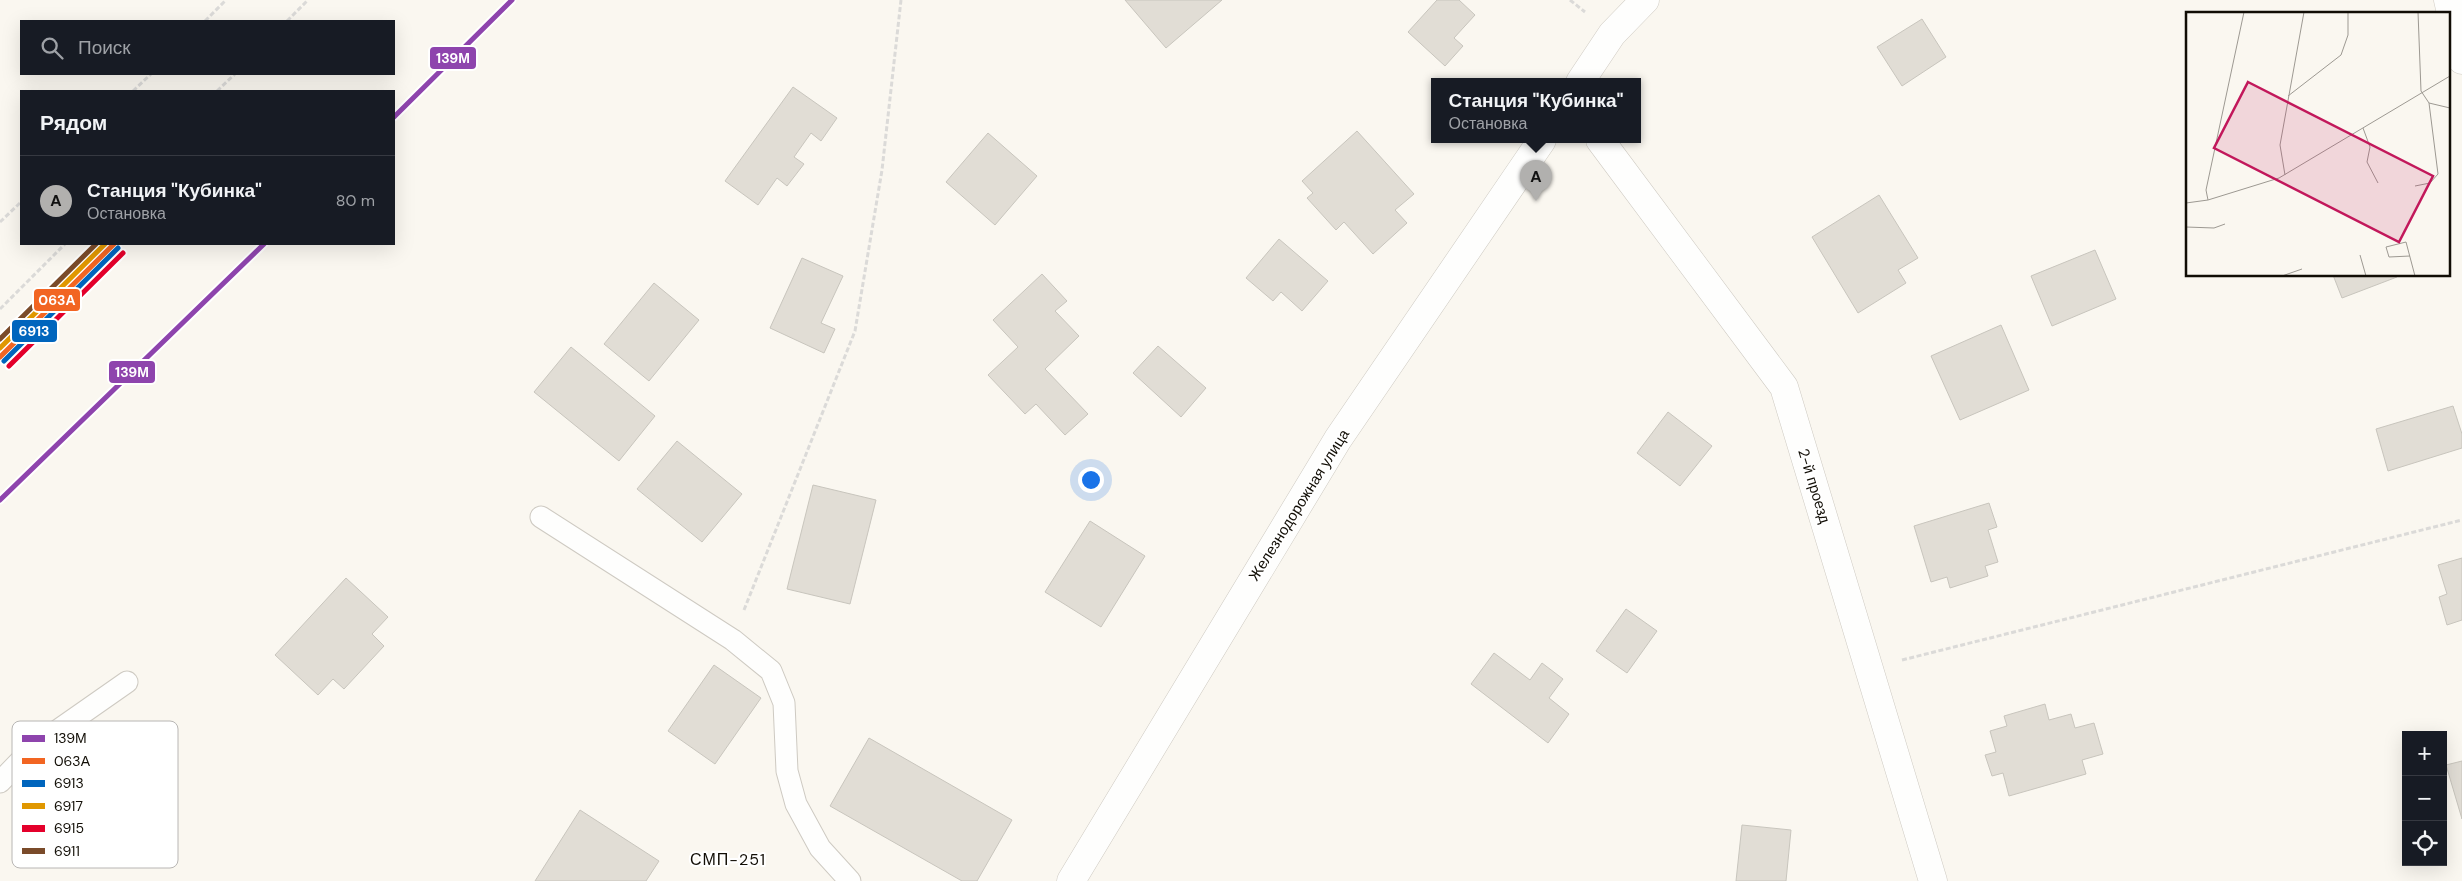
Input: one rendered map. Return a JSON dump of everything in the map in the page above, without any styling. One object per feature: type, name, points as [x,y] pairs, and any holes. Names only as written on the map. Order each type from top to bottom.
[{"type":"street","points":[[1583,78],[1612,34],[1645,0]]},
{"type":"street","points":[[2448,0],[2462,60]]},
{"type":"street","name":"Железнодорожная улица","points":[[1071,881],[1338,439],[1540,143]]},
{"type":"street","name":"2-й проезд","points":[[1602,143],[1784,387],[1933,881]]},
{"type":"lane","points":[[541,517],[733,640],[771,671],[784,703],[787,771],[796,804],[820,848],[850,881]]},
{"type":"lane","points":[[71,721],[127,682]]},
{"type":"lane","points":[[0,782],[12,770]]},
{"type":"path","points":[[206,20],[226,0]]},
{"type":"path","points":[[288,20],[308,0]]},
{"type":"path","points":[[733,640],[855,331],[882,170],[901,0]]},
{"type":"path","points":[[134,90],[150,75]]},
{"type":"path","points":[[218,90],[233,75]]},
{"type":"path","points":[[0,222],[20,203]]},
{"type":"path","points":[[0,309],[64,245]]},
{"type":"path","points":[[1870,668],[2462,520]]},
{"type":"building","points":[[1125,0],[1222,0],[1166,48]]},
{"type":"building","points":[[1437,0],[1459,0],[1475,15],[1454,38],[1463,46],[1445,66],[1408,32]]},
{"type":"building","points":[[1922,19],[1946,57],[1902,86],[1877,47]]},
{"type":"building","points":[[793,87],[837,118],[821,141],[811,133],[794,157],[804,164],[787,186],[777,178],[758,205],[725,181]]},
{"type":"building","points":[[1357,131],[1414,194],[1395,210],[1407,223],[1373,254],[1344,222],[1336,230],[1307,198],[1313,193],[1302,181]]},
{"type":"building","points":[[988,133],[1037,176],[995,225],[946,182]]},
{"type":"building","points":[[1879,195],[1918,258],[1898,270],[1906,283],[1858,313],[1812,237]]},
{"type":"building","points":[[1279,239],[1328,281],[1302,311],[1281,292],[1273,301],[1246,278]]},
{"type":"building","points":[[2095,250],[2116,299],[2052,326],[2031,276]]},
{"type":"building","points":[[802,258],[843,276],[821,323],[835,329],[824,353],[770,328]]},
{"type":"building","points":[[1042,274],[1067,301],[1055,311],[1079,336],[1045,369],[1088,414],[1065,435],[1036,404],[1025,414],[988,375],[1018,347],[993,320]]},
{"type":"building","points":[[2333,276],[2397,276],[2397,277],[2342,298]]},
{"type":"building","points":[[654,283],[699,320],[649,381],[604,344]]},
{"type":"building","points":[[2001,325],[2029,390],[1960,420],[1931,356]]},
{"type":"building","points":[[1158,346],[1206,388],[1181,417],[1133,373]]},
{"type":"building","points":[[571,347],[655,416],[619,461],[534,392]]},
{"type":"building","points":[[2453,406],[2462,434],[2462,448],[2388,471],[2376,429]]},
{"type":"building","points":[[1668,412],[1712,446],[1680,486],[1637,453]]},
{"type":"building","points":[[677,441],[742,494],[702,542],[637,489]]},
{"type":"building","points":[[813,485],[876,500],[850,604],[787,589]]},
{"type":"building","points":[[1989,503],[1997,527],[1988,530],[1998,562],[1985,566],[1988,576],[1950,588],[1947,577],[1931,582],[1914,526]]},
{"type":"building","points":[[1090,521],[1145,556],[1101,627],[1045,592]]},
{"type":"building","points":[[2462,558],[2462,620],[2447,625],[2439,597],[2447,594],[2438,565]]},
{"type":"building","points":[[346,578],[388,617],[372,634],[384,646],[344,689],[333,679],[318,695],[275,655]]},
{"type":"building","points":[[1626,609],[1657,631],[1627,673],[1596,651]]},
{"type":"building","points":[[1494,653],[1530,680],[1542,663],[1563,679],[1549,698],[1569,714],[1548,743],[1471,684]]},
{"type":"building","points":[[714,665],[761,698],[715,764],[668,731]]},
{"type":"building","points":[[2045,704],[2049,720],[2071,714],[2075,728],[2094,723],[2103,754],[2082,760],[2086,774],[2009,796],[2003,773],[1992,776],[1985,755],[1996,752],[1990,731],[2007,726],[2004,716]]},
{"type":"building","points":[[869,738],[1012,820],[977,881],[962,881],[830,806]]},
{"type":"building","points":[[2462,761],[2462,819],[2447,768],[2447,765]]},
{"type":"building","points":[[580,810],[659,861],[646,881],[535,881]]},
{"type":"building","points":[[1742,825],[1791,830],[1786,881],[1736,881]]},
{"type":"transit line","name":"139М","points":[[395,116],[512,0]]},
{"type":"transit line","name":"6911","points":[[0,339],[95,245]]},
{"type":"transit line","name":"6917","points":[[0,348],[104,245]]},
{"type":"transit line","name":"063А","points":[[0,357],[113,245]]},
{"type":"transit line","name":"139М","points":[[0,500],[263,245]]},
{"type":"transit line","name":"6913","points":[[4,361],[118,248]]},
{"type":"transit line","name":"6915","points":[[9,366],[123,253]]},
{"type":"place","name":"Станция \"Кубинка\"","points":[[1536,201]]},
{"type":"district","name":"СМП-251","points":[[728,859]]}]
